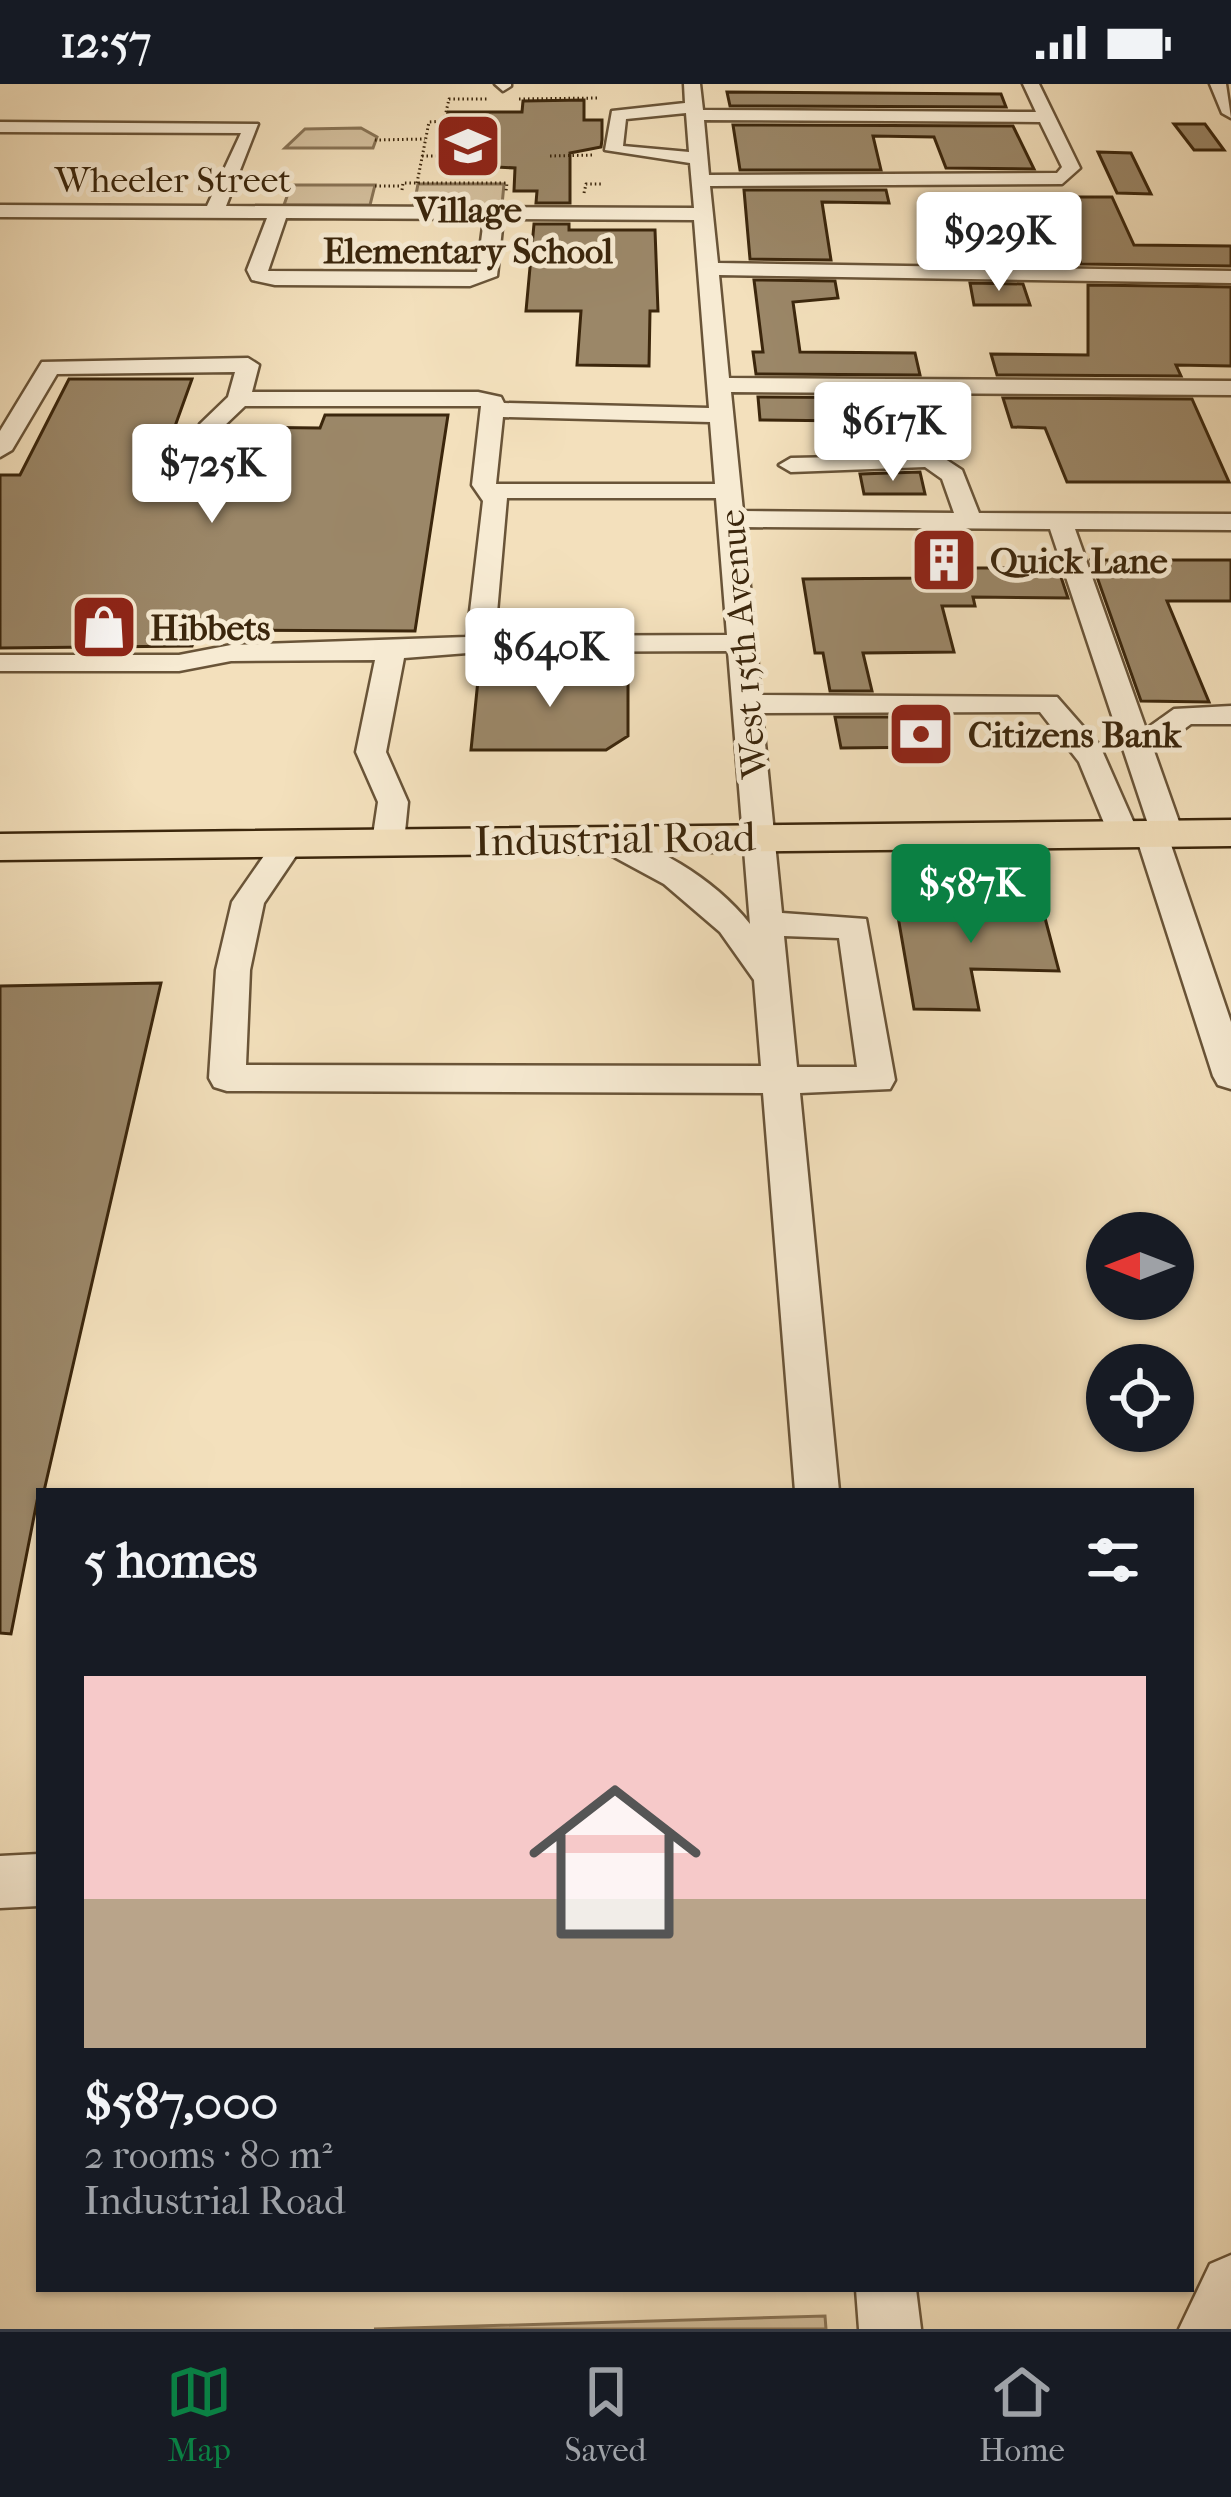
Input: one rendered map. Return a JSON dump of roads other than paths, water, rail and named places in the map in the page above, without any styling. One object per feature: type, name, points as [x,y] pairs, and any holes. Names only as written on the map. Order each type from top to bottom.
[{"type":"main road","name":"Industrial Road","points":[[0,847],[1231,833]]},
{"type":"street","points":[[1031,84],[1048,117],[1071,168],[1062,178],[1032,183],[700,170],[614,150],[617,116],[694,102],[1048,117]]},
{"type":"street","points":[[1218,84],[1231,113]]},
{"type":"street","name":"West 15th Avenue","points":[[694,102],[721,400],[765,486],[741,643],[817,1488]]},
{"type":"street","points":[[0,127],[252,128],[214,212]]},
{"type":"street","name":"Wheeler Street","points":[[0,211],[214,212],[276,221],[497,213]]},
{"type":"street","points":[[276,221],[256,269],[259,276],[274,280],[470,280],[487,276],[497,213],[706,214]]},
{"type":"street","points":[[710,269],[1231,277]]},
{"type":"street","points":[[0,450],[50,367],[248,365],[239,399],[212,424],[196,468]]},
{"type":"street","points":[[492,410],[1231,388]]},
{"type":"street","points":[[239,399],[493,402],[484,485],[496,500],[480,644]]},
{"type":"street","points":[[488,491],[765,486],[930,460],[953,475],[968,521]]},
{"type":"street","points":[[765,486],[968,521],[1231,522]]},
{"type":"street","points":[[1060,521],[1138,748],[1147,833]]},
{"type":"street","points":[[0,663],[179,663],[231,653],[480,644],[741,643]]},
{"type":"street","points":[[388,842],[393,802],[371,752],[391,650]]},
{"type":"street","points":[[443,664],[661,661]]},
{"type":"street","points":[[746,704],[1047,703],[1077,728],[1147,833],[1215,982],[1231,1076]]},
{"type":"street","points":[[1138,748],[1184,715],[1231,715]]},
{"type":"street","points":[[595,838],[694,885],[725,912],[772,980]]},
{"type":"street","points":[[288,844],[248,902],[233,970],[227,1078],[877,1080],[854,927],[767,924]]},
{"type":"street","points":[[0,1882],[36,1880]]},
{"type":"street","points":[[1210,2329],[1231,2285]]},
{"type":"street","points":[[886,2292],[890,2329]]},
{"type":"place","name":"Village Elementary School","points":[[468,146]]},
{"type":"place","name":"Quick Lane","points":[[944,560]]},
{"type":"place","name":"Hibbets","points":[[104,627]]},
{"type":"place","name":"Citizens Bank","points":[[921,734]]}]
